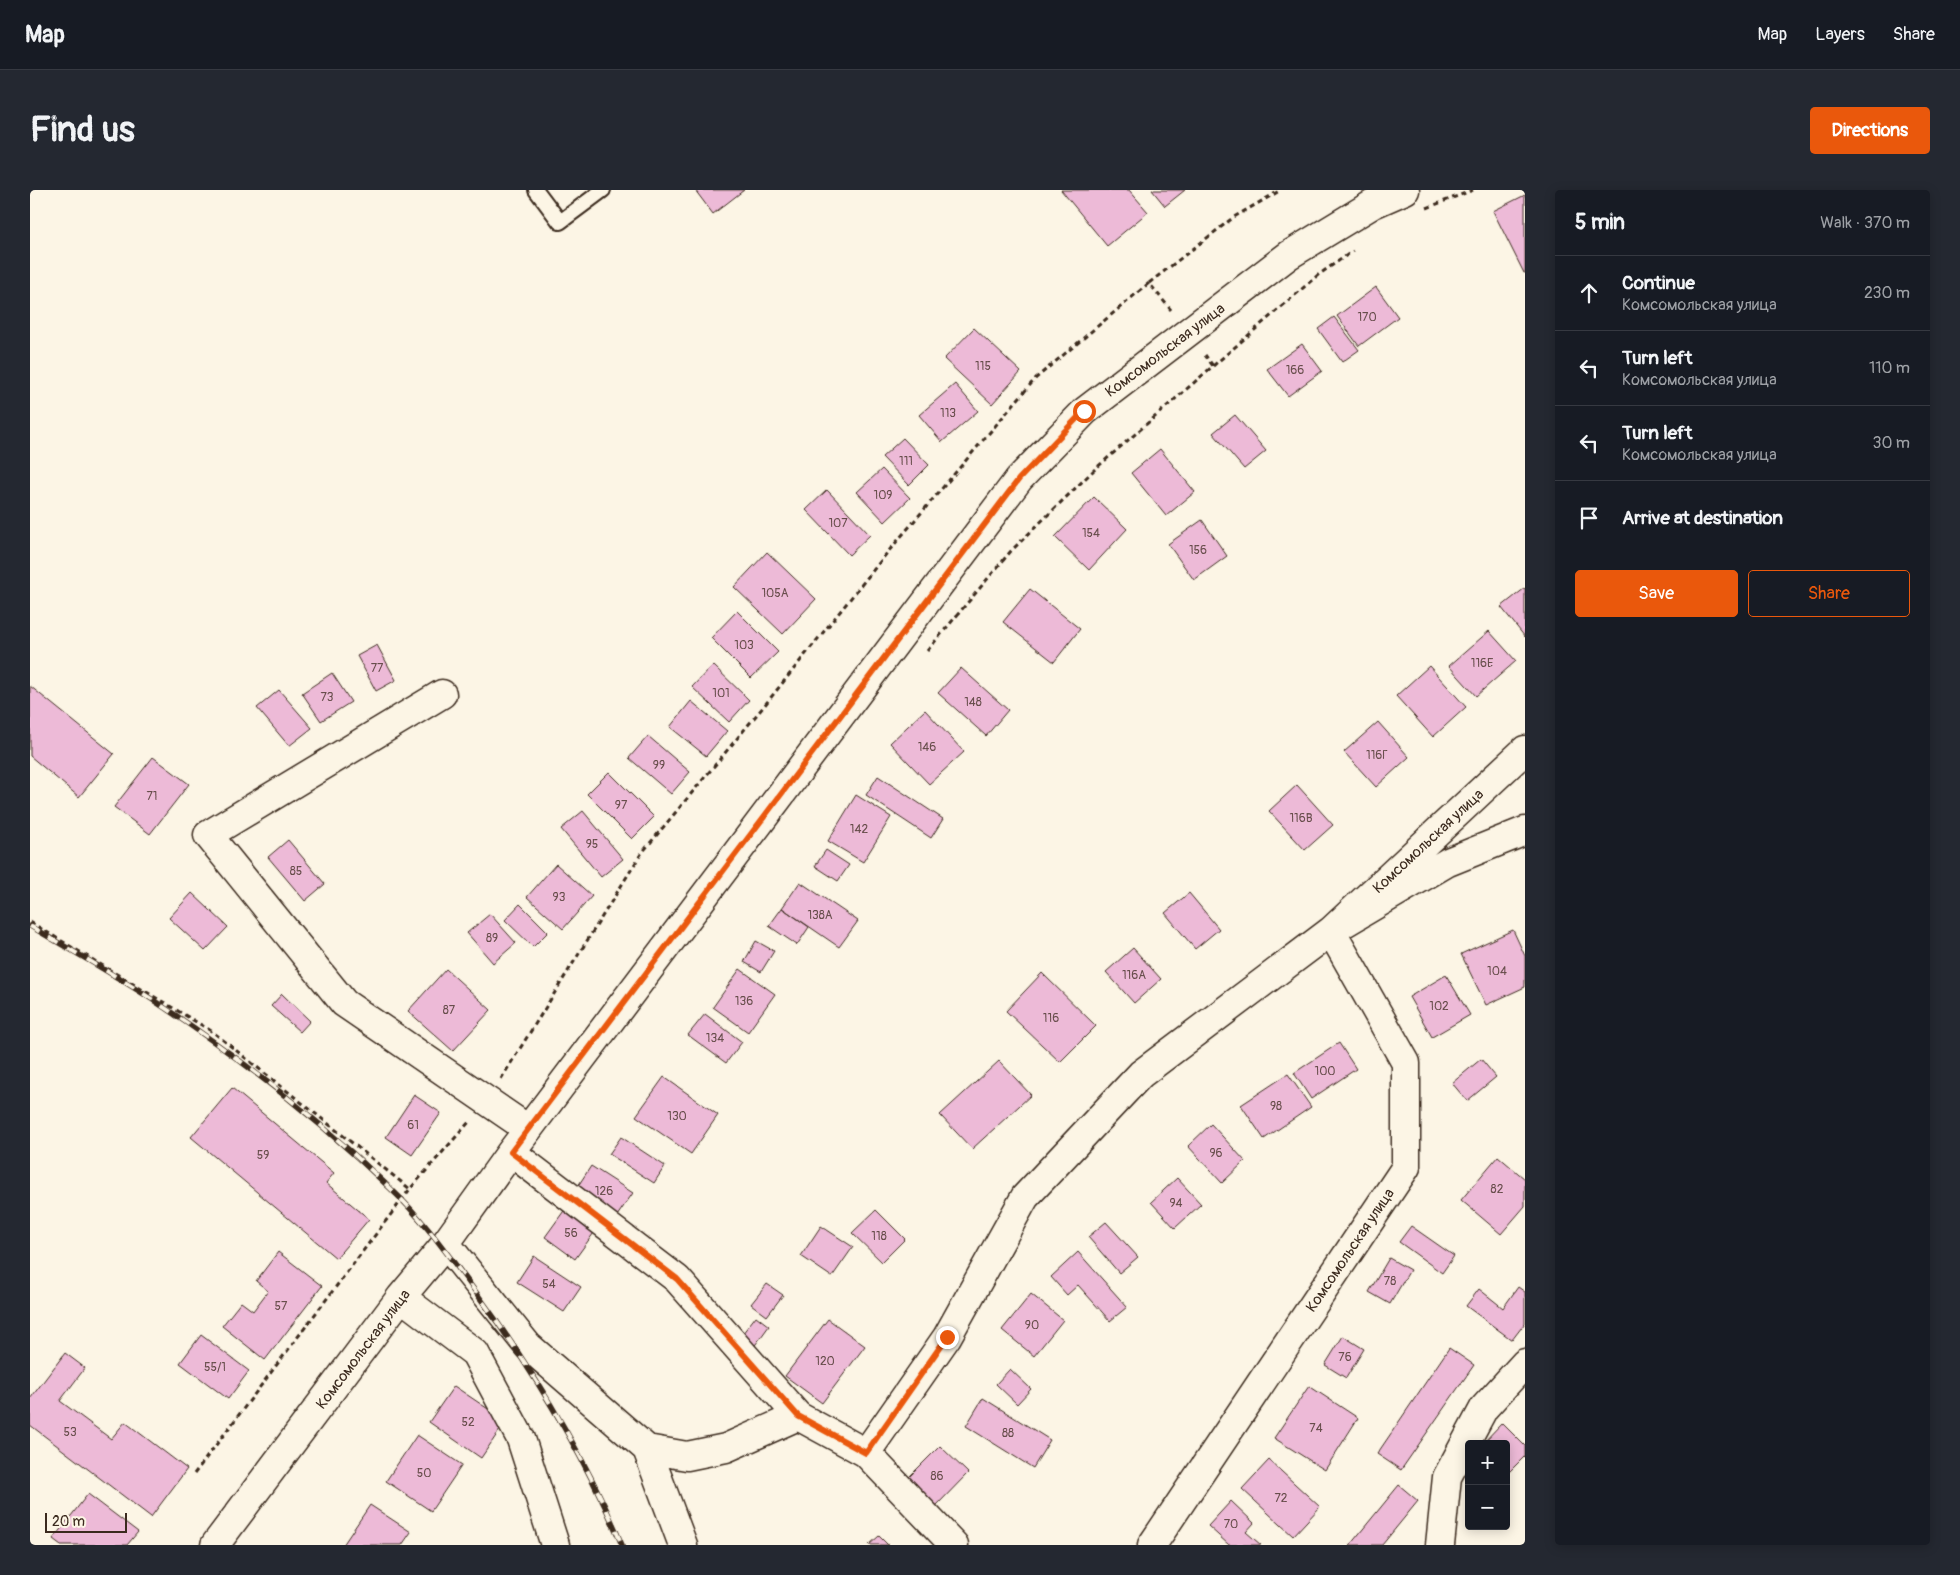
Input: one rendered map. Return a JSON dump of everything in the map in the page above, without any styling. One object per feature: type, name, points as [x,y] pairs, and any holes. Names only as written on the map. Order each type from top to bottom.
[{"type":"street","name":"Комсомольская улица","points":[[215,1545],[401,1298],[446,1244],[528,1129],[1019,479],[1092,406],[1368,197],[1414,200]]},
{"type":"street","points":[[442,694],[208,835],[344,1004],[528,1129]]},
{"type":"street","name":"Комсомольская улица","points":[[866,1453],[947,1337],[1025,1197],[1141,1074],[1331,931],[1525,750]]},
{"type":"street","name":"Комсомольская улица","points":[[1331,931],[1448,862],[1525,831]]},
{"type":"street","name":"Комсомольская улица","points":[[1152,1545],[1406,1167],[1406,1063],[1331,931]]},
{"type":"street","points":[[511,1152],[677,1279],[798,1416],[866,1453],[954,1545]]},
{"type":"street","points":[[446,1244],[528,1346],[647,1449],[682,1545]]},
{"type":"street","points":[[401,1298],[475,1352],[521,1438],[555,1545]]},
{"type":"street","points":[[1440,1545],[1447,1477],[1484,1408],[1525,1363]]},
{"type":"street","points":[[647,1449],[687,1456],[726,1448],[798,1416]]},
{"type":"lane","points":[[536,190],[560,222],[603,190]]},
{"type":"path","points":[[1149,283],[1234,217],[1281,190]]},
{"type":"path","points":[[1414,200],[1473,190]]},
{"type":"path","points":[[1213,366],[1318,275],[1358,248]]},
{"type":"path","points":[[30,922],[213,1032],[410,1189]]},
{"type":"building","points":[[695,190],[744,190],[713,214]]},
{"type":"building","points":[[1061,190],[1129,190],[1148,212],[1107,246]]},
{"type":"building","points":[[1152,190],[1185,190],[1165,206]]},
{"type":"building","points":[[1525,195],[1525,273],[1524,273],[1493,211]]},
{"type":"building","points":[[1376,287],[1398,317],[1359,346],[1337,316]]},
{"type":"building","points":[[1334,317],[1359,350],[1342,362],[1318,329]]},
{"type":"building","points":[[974,328],[1021,372],[992,404],[944,359]]},
{"type":"building","points":[[1302,344],[1322,371],[1288,396],[1267,369]]},
{"type":"building","points":[[955,384],[978,411],[942,442],[919,415]]},
{"type":"building","points":[[1235,415],[1266,451],[1244,469],[1213,433]]},
{"type":"building","points":[[903,438],[929,465],[909,485],[882,457]]},
{"type":"building","points":[[1160,449],[1195,492],[1166,516],[1131,473]]},
{"type":"building","points":[[882,469],[910,498],[885,522],[857,492]]},
{"type":"building","points":[[827,490],[870,535],[849,555],[806,510]]},
{"type":"building","points":[[1094,497],[1127,529],[1089,570],[1055,537]]},
{"type":"building","points":[[1202,520],[1227,556],[1194,580],[1168,544]]},
{"type":"building","points":[[767,552],[816,599],[783,634],[734,587]]},
{"type":"building","points":[[1525,588],[1525,637],[1501,607]]},
{"type":"building","points":[[1030,589],[1080,629],[1054,662],[1003,622]]},
{"type":"building","points":[[737,611],[778,652],[751,678],[711,638]]},
{"type":"building","points":[[1489,631],[1516,661],[1476,696],[1449,666]]},
{"type":"building","points":[[377,645],[396,680],[376,691],[357,656]]},
{"type":"building","points":[[713,665],[749,700],[729,722],[692,687]]},
{"type":"building","points":[[1429,666],[1466,707],[1433,737],[1396,696]]},
{"type":"building","points":[[961,668],[1008,710],[986,736],[938,693]]},
{"type":"building","points":[[332,673],[351,702],[321,721],[302,693]]},
{"type":"building","points":[[30,686],[114,754],[79,797],[30,756]]},
{"type":"building","points":[[279,690],[312,728],[289,746],[257,708]]},
{"type":"building","points":[[691,701],[727,731],[706,756],[670,727]]},
{"type":"building","points":[[925,710],[964,752],[929,784],[890,743]]},
{"type":"building","points":[[1378,722],[1409,757],[1376,787],[1344,752]]},
{"type":"building","points":[[648,736],[690,772],[671,794],[629,758]]},
{"type":"building","points":[[153,757],[189,784],[150,834],[114,807]]},
{"type":"building","points":[[609,772],[654,817],[632,839],[587,794]]},
{"type":"building","points":[[878,776],[943,819],[931,838],[866,795]]},
{"type":"building","points":[[1297,785],[1333,825],[1305,850],[1269,811]]},
{"type":"building","points":[[856,795],[891,817],[863,862],[828,841]]},
{"type":"building","points":[[583,811],[623,859],[601,877],[561,829]]},
{"type":"building","points":[[288,840],[325,884],[305,901],[268,857]]},
{"type":"building","points":[[826,850],[849,865],[838,881],[815,866]]},
{"type":"building","points":[[556,864],[592,896],[563,929],[527,897]]},
{"type":"building","points":[[800,882],[858,921],[839,947],[782,908]]},
{"type":"building","points":[[192,893],[228,927],[205,951],[169,918]]},
{"type":"building","points":[[1189,893],[1219,929],[1195,949],[1165,913]]},
{"type":"building","points":[[520,904],[548,932],[533,947],[505,920]]},
{"type":"building","points":[[782,908],[809,927],[797,945],[769,926]]},
{"type":"building","points":[[490,914],[516,943],[493,963],[467,933]]},
{"type":"building","points":[[1513,930],[1525,956],[1525,987],[1486,1005],[1461,954]]},
{"type":"building","points":[[756,941],[774,951],[761,972],[744,962]]},
{"type":"building","points":[[1133,948],[1161,979],[1134,1003],[1106,972]]},
{"type":"building","points":[[446,969],[491,1010],[453,1051],[408,1011]]},
{"type":"building","points":[[740,969],[775,994],[748,1032],[713,1007]]},
{"type":"building","points":[[1042,973],[1096,1026],[1060,1062],[1006,1011]]},
{"type":"building","points":[[1446,975],[1470,1015],[1432,1037],[1409,997]]},
{"type":"building","points":[[282,994],[310,1021],[300,1032],[271,1006]]},
{"type":"building","points":[[705,1014],[742,1042],[726,1063],[688,1035]]},
{"type":"building","points":[[1339,1043],[1356,1069],[1311,1099],[1294,1073]]},
{"type":"building","points":[[1481,1059],[1496,1077],[1467,1101],[1452,1083]]},
{"type":"building","points":[[999,1061],[1031,1095],[972,1149],[940,1115]]},
{"type":"building","points":[[1288,1074],[1311,1107],[1264,1139],[1241,1105]]},
{"type":"building","points":[[664,1077],[718,1115],[691,1154],[636,1116]]},
{"type":"building","points":[[232,1088],[334,1173],[326,1183],[369,1219],[336,1258],[191,1137]]},
{"type":"building","points":[[414,1095],[441,1113],[412,1155],[386,1137]]},
{"type":"building","points":[[1211,1124],[1245,1161],[1222,1183],[1188,1146]]},
{"type":"building","points":[[621,1137],[665,1166],[654,1183],[609,1154]]},
{"type":"building","points":[[1498,1156],[1525,1179],[1525,1206],[1501,1234],[1461,1200]]},
{"type":"building","points":[[591,1166],[633,1193],[617,1216],[576,1189]]},
{"type":"building","points":[[1177,1178],[1201,1204],[1175,1228],[1151,1202]]},
{"type":"building","points":[[566,1208],[596,1230],[575,1259],[545,1237]]},
{"type":"building","points":[[876,1210],[905,1239],[882,1262],[852,1233]]},
{"type":"building","points":[[1106,1222],[1138,1257],[1119,1273],[1088,1237]]},
{"type":"building","points":[[821,1226],[853,1247],[832,1277],[801,1256]]},
{"type":"building","points":[[1411,1226],[1454,1256],[1442,1273],[1399,1242]]},
{"type":"building","points":[[278,1252],[322,1286],[265,1360],[222,1326],[241,1302],[253,1311],[268,1291],[256,1281]]},
{"type":"building","points":[[1078,1252],[1127,1307],[1110,1321],[1078,1285],[1067,1295],[1051,1277]]},
{"type":"building","points":[[534,1256],[581,1287],[564,1312],[517,1282]]},
{"type":"building","points":[[1389,1258],[1410,1270],[1390,1304],[1369,1292]]},
{"type":"building","points":[[767,1284],[783,1295],[767,1316],[751,1304]]},
{"type":"building","points":[[1518,1287],[1525,1292],[1525,1323],[1512,1340],[1466,1306],[1479,1289],[1503,1308]]},
{"type":"building","points":[[1031,1294],[1063,1320],[1034,1356],[1002,1330]]},
{"type":"building","points":[[756,1316],[769,1326],[753,1348],[739,1338]]},
{"type":"building","points":[[828,1319],[865,1346],[822,1403],[785,1376]]},
{"type":"building","points":[[201,1335],[249,1371],[228,1399],[180,1363]]},
{"type":"building","points":[[1343,1336],[1364,1349],[1346,1378],[1325,1365]]},
{"type":"building","points":[[1449,1348],[1474,1365],[1401,1470],[1377,1454]]},
{"type":"building","points":[[65,1353],[85,1368],[60,1401],[111,1439],[125,1422],[187,1469],[151,1517],[30,1425],[30,1399]]},
{"type":"building","points":[[1010,1369],[1031,1389],[1017,1404],[996,1384]]},
{"type":"building","points":[[454,1386],[506,1421],[481,1458],[429,1422]]},
{"type":"building","points":[[1309,1386],[1358,1418],[1325,1470],[1274,1438]]},
{"type":"building","points":[[983,1398],[1050,1440],[1033,1468],[966,1426]]},
{"type":"building","points":[[1502,1423],[1525,1446],[1525,1456],[1510,1471],[1510,1440],[1486,1440]]},
{"type":"building","points":[[417,1435],[462,1465],[431,1511],[386,1481]]},
{"type":"building","points":[[940,1446],[968,1473],[935,1507],[906,1480]]},
{"type":"building","points":[[1269,1460],[1320,1507],[1293,1536],[1242,1489]]},
{"type":"building","points":[[1399,1485],[1418,1501],[1382,1545],[1350,1545]]},
{"type":"building","points":[[88,1494],[138,1532],[127,1545],[61,1545],[53,1539]]},
{"type":"building","points":[[1231,1501],[1254,1523],[1246,1532],[1261,1545],[1229,1545],[1208,1526]]},
{"type":"building","points":[[370,1505],[411,1532],[402,1545],[343,1545]]},
{"type":"building","points":[[879,1536],[888,1545],[869,1545]]},
{"type":"railway","points":[[30,926],[162,1006],[252,1070],[337,1139],[403,1201],[435,1238],[465,1278],[537,1382],[574,1445],[622,1545]]},
{"type":"route","points":[[947,1337],[866,1453],[798,1416],[677,1279],[511,1152],[1019,479],[1084,411]]}]
